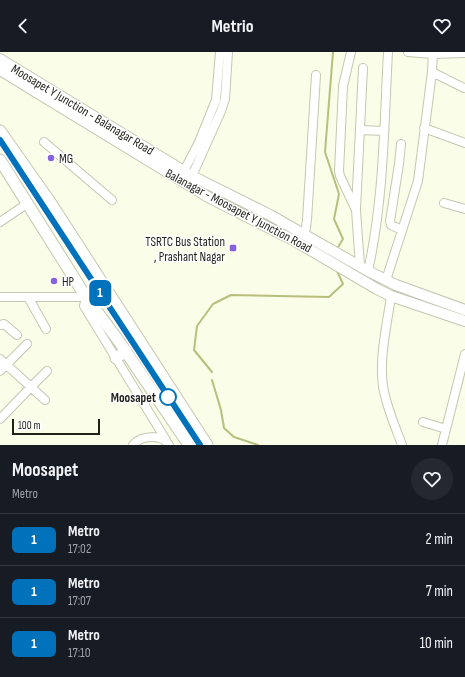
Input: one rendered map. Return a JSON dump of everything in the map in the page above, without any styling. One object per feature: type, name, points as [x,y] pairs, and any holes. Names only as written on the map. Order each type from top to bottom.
[{"type":"highway","points":[[0,131],[38,185],[207,445]]},
{"type":"highway","points":[[0,160],[88,299],[189,445]]},
{"type":"highway","points":[[25,199],[38,185]]},
{"type":"highway","points":[[116,358],[126,352]]},
{"type":"main road","name":"Moosapet Y Junction - Balanagar Road","points":[[0,59],[188,174],[305,234],[325,251],[361,266],[426,302],[465,310]]},
{"type":"main road","name":"Balanagar - Moosapet Y Junction Road","points":[[0,70],[208,197],[285,235],[325,251],[352,274],[391,296],[426,302],[465,321]]},
{"type":"street","points":[[188,174],[216,100],[220,52]]},
{"type":"street","points":[[188,174],[221,111],[225,99],[228,52]]},
{"type":"street","points":[[351,52],[343,86],[339,171],[356,210]]},
{"type":"street","points":[[361,266],[376,227],[384,131],[388,52]]},
{"type":"street","points":[[408,52],[461,53]]},
{"type":"street","points":[[386,280],[418,181],[432,72],[432,53]]},
{"type":"street","points":[[361,266],[356,210],[363,68]]},
{"type":"street","points":[[432,72],[464,88]]},
{"type":"street","points":[[305,234],[316,76]]},
{"type":"street","points":[[424,128],[465,143]]},
{"type":"street","points":[[360,130],[384,131]]},
{"type":"street","points":[[44,142],[112,200]]},
{"type":"street","points":[[401,144],[390,221],[392,225],[402,230]]},
{"type":"street","points":[[0,222],[25,199]]},
{"type":"street","points":[[444,203],[465,209]]},
{"type":"street","points":[[391,296],[383,354],[383,386],[393,422],[402,445]]},
{"type":"street","points":[[0,297],[88,299]]},
{"type":"street","points":[[28,297],[46,329]]},
{"type":"street","points":[[88,299],[84,306],[167,442]]},
{"type":"street","points":[[0,325],[4,324],[17,335]]},
{"type":"street","points":[[27,344],[2,365],[31,387],[45,400]]},
{"type":"street","points":[[442,445],[465,354]]},
{"type":"street","points":[[0,419],[47,370]]},
{"type":"street","points":[[423,422],[446,429]]},
{"type":"street","points":[[133,445],[135,442],[150,437],[157,437],[167,442]]},
{"type":"waterway","points":[[333,52],[325,152],[339,194],[334,219],[343,239],[337,249]]},
{"type":"waterway","points":[[212,372],[194,350],[197,326],[213,304],[231,295],[329,297],[343,284],[337,271]]},
{"type":"waterway","points":[[212,380],[221,410],[224,428],[234,437],[258,445]]},
{"type":"railway","points":[[0,140],[200,445]]},
{"type":"metro line","name":"1","points":[[0,140],[200,445]]},
{"type":"place","name":"MG","points":[[51,158]]},
{"type":"place","name":"TSRTC Bus Station , Prashant Nagar","points":[[233,248]]},
{"type":"place","name":"HP","points":[[54,281]]},
{"type":"place","name":"Moosapet","points":[[168,397]]}]
